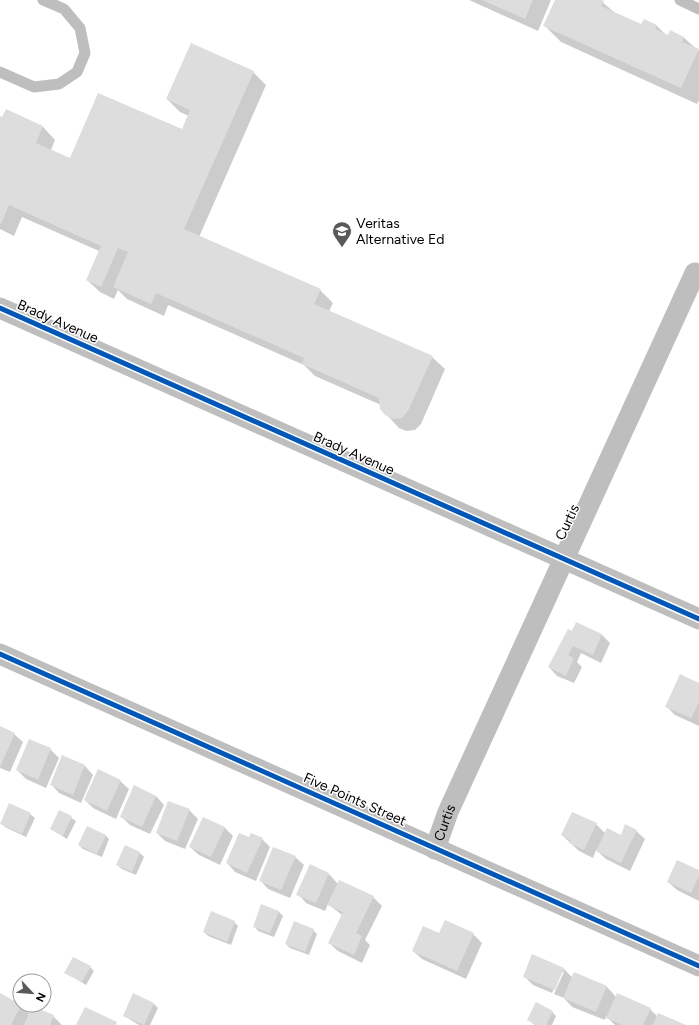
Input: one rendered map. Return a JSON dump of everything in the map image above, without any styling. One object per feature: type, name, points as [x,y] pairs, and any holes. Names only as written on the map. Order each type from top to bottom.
[{"type":"street","name":"Curtis","points":[[435,849],[448,812],[697,273]]},
{"type":"street","name":"Brady Avenue","points":[[0,308],[699,619]]},
{"type":"street","name":"Five Points Street","points":[[0,654],[699,966]]},
{"type":"lane","points":[[0,72],[34,87],[59,84],[77,72],[85,53],[80,28],[64,9],[43,0]]},
{"type":"lane","points":[[680,0],[699,9]]},
{"type":"building","points":[[482,0],[533,0],[525,19]]},
{"type":"building","points":[[555,0],[602,0],[604,1],[601,6],[641,24],[644,19],[657,25],[655,29],[668,35],[670,30],[684,37],[682,42],[699,49],[681,88],[543,26]]},
{"type":"building","points":[[191,43],[254,71],[184,229],[321,289],[314,304],[433,356],[408,411],[402,418],[393,419],[385,415],[380,409],[379,398],[302,364],[304,358],[156,293],[151,304],[113,287],[128,252],[118,248],[101,287],[86,280],[101,246],[9,205],[1,224],[0,223],[0,116],[2,117],[6,109],[43,126],[36,143],[70,158],[98,93],[182,129],[190,110],[166,99]]},
{"type":"building","points":[[576,622],[602,634],[593,655],[573,646],[568,655],[574,658],[566,676],[548,667],[568,629],[572,631]]},
{"type":"building","points":[[680,674],[699,683],[699,702],[691,718],[665,707]]},
{"type":"building","points":[[0,726],[15,733],[0,767]]},
{"type":"building","points":[[29,739],[51,748],[38,780],[16,770]]},
{"type":"building","points":[[62,755],[85,765],[73,795],[50,785]]},
{"type":"building","points":[[98,769],[121,780],[107,811],[84,800]]},
{"type":"building","points":[[134,785],[156,796],[142,827],[120,817]]},
{"type":"building","points":[[168,801],[190,809],[177,841],[156,833]]},
{"type":"building","points":[[9,803],[31,813],[22,834],[0,824]]},
{"type":"building","points":[[59,810],[72,816],[63,836],[50,829]]},
{"type":"building","points":[[572,812],[597,823],[584,850],[569,843],[570,840],[561,835]]},
{"type":"building","points":[[203,817],[225,827],[211,857],[189,847]]},
{"type":"building","points":[[625,824],[637,830],[621,863],[596,851],[607,828],[621,835]]},
{"type":"building","points":[[87,826],[106,835],[97,854],[78,845]]},
{"type":"building","points":[[239,833],[249,837],[251,833],[263,838],[247,873],[226,863]]},
{"type":"building","points":[[125,845],[140,852],[132,872],[116,865]]},
{"type":"building","points":[[273,847],[296,856],[281,890],[259,881]]},
{"type":"building","points":[[677,860],[699,870],[699,876],[691,893],[667,882]]},
{"type":"building","points":[[310,864],[329,873],[316,903],[296,895]]},
{"type":"building","points":[[339,880],[374,896],[356,933],[362,936],[354,955],[328,943],[343,912],[327,905]]},
{"type":"building","points":[[261,904],[279,911],[270,933],[253,927]]},
{"type":"building","points":[[211,911],[235,921],[227,942],[203,932]]},
{"type":"building","points":[[445,920],[474,933],[457,971],[412,951],[423,926],[439,933]]},
{"type":"building","points":[[294,921],[314,929],[305,952],[285,944]]},
{"type":"building","points":[[532,954],[564,968],[555,990],[523,977]]},
{"type":"building","points":[[73,957],[91,966],[82,982],[64,973]]},
{"type":"building","points":[[574,972],[607,986],[596,1012],[563,998]]},
{"type":"building","points":[[0,993],[12,1000],[12,1013],[17,1013],[11,1025],[0,1025]]},
{"type":"building","points":[[133,993],[154,1003],[144,1025],[123,1016]]},
{"type":"building","points":[[617,993],[651,1008],[643,1025],[623,1025],[606,1018]]},
{"type":"building","points":[[536,1002],[553,1011],[546,1025],[537,1025],[527,1020]]},
{"type":"building","points":[[85,1007],[117,1022],[116,1025],[76,1025]]},
{"type":"building","points":[[29,1013],[49,1013],[54,1015],[50,1025],[24,1025]]},
{"type":"building","points":[[658,1013],[686,1025],[653,1025]]},
{"type":"cycle path","points":[[0,308],[699,619]]},
{"type":"cycle path","points":[[0,654],[699,966]]},
{"type":"place","name":"Veritas Alternative Ed","points":[[342,248]]}]
